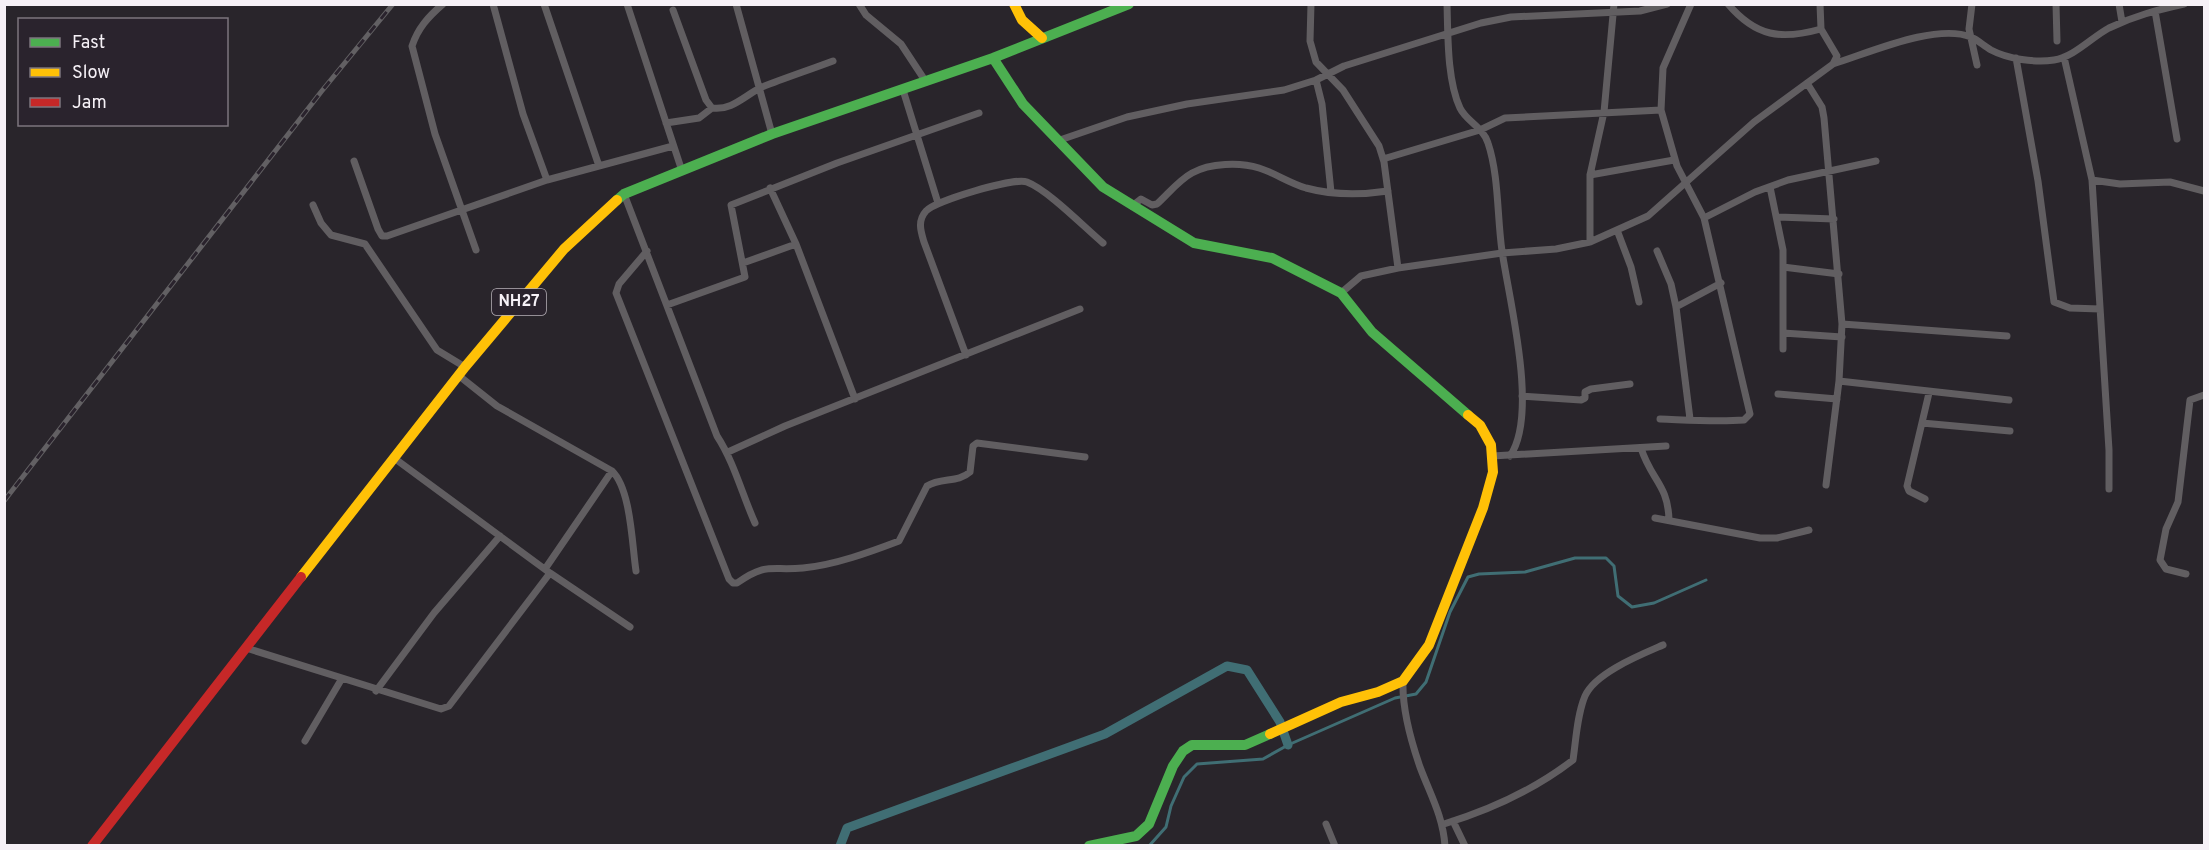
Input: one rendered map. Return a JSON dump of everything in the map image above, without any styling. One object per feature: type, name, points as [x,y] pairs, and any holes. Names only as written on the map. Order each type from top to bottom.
[{"type":"main road","points":[[1014,4],[1022,20],[1042,38]]},
{"type":"main road","name":"NH27","points":[[92,846],[461,371],[564,249],[624,194],[772,134],[993,58],[1129,4]]},
{"type":"main road","points":[[993,58],[1023,104],[1103,187],[1194,243],[1272,258],[1310,275],[1341,293],[1372,332],[1436,390],[1480,425],[1491,445],[1493,472],[1483,508],[1429,645],[1402,686],[1341,702],[1274,734],[1245,745],[1192,745],[1183,751],[1173,766],[1149,824],[1136,836],[1089,846]]},
{"type":"street","points":[[443,4],[426,19],[416,34],[412,46],[435,134],[476,250]]},
{"type":"street","points":[[493,4],[523,114],[548,180]]},
{"type":"street","points":[[544,4],[599,166]]},
{"type":"street","points":[[627,4],[682,171]]},
{"type":"street","points":[[735,4],[772,134]]},
{"type":"street","points":[[859,4],[866,15],[901,44],[926,82]]},
{"type":"street","points":[[1311,4],[1310,41],[1316,62],[1324,74],[1343,90],[1379,146],[1388,191],[1398,268]]},
{"type":"street","points":[[1447,4],[1451,76],[1460,109],[1488,140],[1502,253],[1514,318],[1522,396],[1520,435],[1517,446],[1510,456]]},
{"type":"street","points":[[1057,141],[1127,117],[1187,104],[1284,90],[1448,32],[1511,17],[1614,9],[1640,11],[1666,4]]},
{"type":"street","points":[[1660,419],[1690,418],[1713,422],[1744,420],[1750,416],[1721,283],[1704,218],[1674,160],[1661,110],[1663,68],[1691,4]]},
{"type":"street","points":[[1728,4],[1740,18],[1766,34],[1804,33],[1821,29]]},
{"type":"street","points":[[1820,4],[1821,29],[1837,56],[1833,64]]},
{"type":"street","points":[[1972,4],[1971,37],[1977,65]]},
{"type":"street","points":[[2056,4],[2057,41]]},
{"type":"street","points":[[2119,4],[2122,22]]},
{"type":"street","points":[[1341,293],[1361,276],[1398,268],[1502,253],[1556,249],[1590,242],[1648,216],[1754,122],[1833,64],[1928,34],[1971,37],[1992,50],[2016,58],[2054,60],[2064,57],[2122,22],[2155,10],[2184,4]]},
{"type":"street","points":[[1590,242],[1590,175],[1604,112],[1614,9]]},
{"type":"street","points":[[673,10],[706,100],[712,108],[719,110],[733,105],[760,88],[833,61]]},
{"type":"street","points":[[2155,10],[2177,139]]},
{"type":"street","points":[[2064,57],[2092,180],[2109,450],[2109,489]]},
{"type":"street","points":[[2016,58],[2038,181],[2054,302],[2070,308],[2100,309]]},
{"type":"street","points":[[1316,80],[1323,104],[1331,192]]},
{"type":"street","points":[[1807,83],[1822,107],[1830,169],[1842,324],[1839,381],[1826,485]]},
{"type":"street","points":[[903,90],[938,203]]},
{"type":"street","points":[[666,123],[699,118],[712,108]]},
{"type":"street","points":[[1383,159],[1480,130],[1505,118],[1661,110]]},
{"type":"street","points":[[668,306],[740,281],[745,277],[731,205],[770,188],[918,133],[979,113]]},
{"type":"street","points":[[354,161],[382,236],[396,234],[548,180],[673,146]]},
{"type":"street","points":[[1590,175],[1674,160]]},
{"type":"street","points":[[1704,218],[1770,187],[1830,169],[1876,161]]},
{"type":"street","points":[[1132,206],[1141,199],[1152,205],[1157,204],[1192,174],[1212,167],[1240,165],[1261,168],[1282,180],[1308,189],[1363,195],[1388,191]]},
{"type":"street","points":[[2092,180],[2106,184],[2170,182],[2205,190]]},
{"type":"street","points":[[966,355],[920,228],[925,212],[938,203],[1006,183],[1024,181],[1046,195],[1103,243]]},
{"type":"street","points":[[1770,187],[1778,217],[1783,267],[1783,349]]},
{"type":"street","points":[[770,188],[796,244],[855,399]]},
{"type":"street","points":[[624,194],[717,436],[728,452],[755,524]]},
{"type":"street","points":[[313,205],[321,223],[331,235],[365,244],[437,350],[497,406],[619,477],[624,491],[636,572]]},
{"type":"street","points":[[1778,217],[1834,219]]},
{"type":"street","points":[[1617,230],[1631,267],[1639,302]]},
{"type":"street","points":[[743,263],[796,244]]},
{"type":"street","points":[[647,251],[619,284],[616,293],[732,582],[737,583],[759,568],[804,568],[853,556],[899,541],[927,486],[933,482],[958,479],[970,472],[973,446],[977,443],[1085,457]]},
{"type":"street","points":[[1657,251],[1671,284],[1676,307],[1690,418]]},
{"type":"street","points":[[1783,267],[1839,274]]},
{"type":"street","points":[[1676,307],[1721,283]]},
{"type":"street","points":[[728,452],[1080,309]]},
{"type":"street","points":[[1842,324],[2007,336]]},
{"type":"street","points":[[1783,333],[1842,337]]},
{"type":"street","points":[[1839,381],[1929,393],[2009,400]]},
{"type":"street","points":[[1522,396],[1581,400],[1585,398],[1585,392],[1591,389],[1630,384]]},
{"type":"street","points":[[1925,499],[1909,491],[1907,486],[1929,393]]},
{"type":"street","points":[[1778,394],[1837,399]]},
{"type":"street","points":[[2186,574],[2166,569],[2160,560],[2166,529],[2178,502],[2190,400],[2205,395]]},
{"type":"street","points":[[1922,423],[2010,430]]},
{"type":"street","points":[[1492,456],[1666,446]]},
{"type":"street","points":[[1641,448],[1646,464],[1668,500],[1669,520]]},
{"type":"street","points":[[394,458],[547,571],[630,627]]},
{"type":"street","points":[[246,648],[433,708],[441,709],[449,706],[547,571],[612,471]]},
{"type":"street","points":[[1655,518],[1760,538],[1777,538],[1809,530]]},
{"type":"street","points":[[376,691],[434,613],[500,536]]},
{"type":"street","points":[[1444,824],[1476,814],[1544,782],[1573,760],[1586,694],[1597,681],[1630,659],[1663,645]]},
{"type":"street","points":[[305,741],[341,680]]},
{"type":"street","points":[[1402,686],[1420,766],[1444,824],[1445,846]]},
{"type":"street","points":[[1453,821],[1465,846]]},
{"type":"street","points":[[1326,824],[1335,846]]},
{"type":"waterway","points":[[1149,846],[1166,827],[1171,806],[1184,777],[1197,764],[1263,759],[1288,745],[1395,698],[1416,694],[1426,682],[1450,612],[1468,577],[1479,574],[1525,572],[1575,558],[1606,558],[1614,566],[1618,596],[1632,607],[1654,603],[1706,580]]},
{"type":"waterway","points":[[840,846],[847,828],[1105,734],[1227,666],[1247,670],[1280,722],[1288,745]]},
{"type":"railway","points":[[4,501],[321,92],[393,4]]},
{"type":"traffic: fast","points":[[617,200],[624,194],[772,134],[993,58],[1129,4]]},
{"type":"traffic: fast","points":[[993,58],[1023,104],[1103,187],[1194,243],[1272,258],[1341,293],[1372,332],[1468,415]]},
{"type":"traffic: fast","points":[[1089,846],[1136,836],[1149,824],[1173,766],[1183,751],[1192,745],[1245,745],[1270,734]]},
{"type":"traffic: slow","points":[[1014,4],[1022,20],[1042,38]]},
{"type":"traffic: slow","points":[[301,577],[465,367],[564,249],[617,200]]},
{"type":"traffic: slow","points":[[1270,734],[1341,702],[1378,692],[1403,681],[1429,645],[1483,508],[1493,472],[1491,445],[1480,425],[1468,415]]},
{"type":"traffic: jam","points":[[92,846],[301,577]]}]
